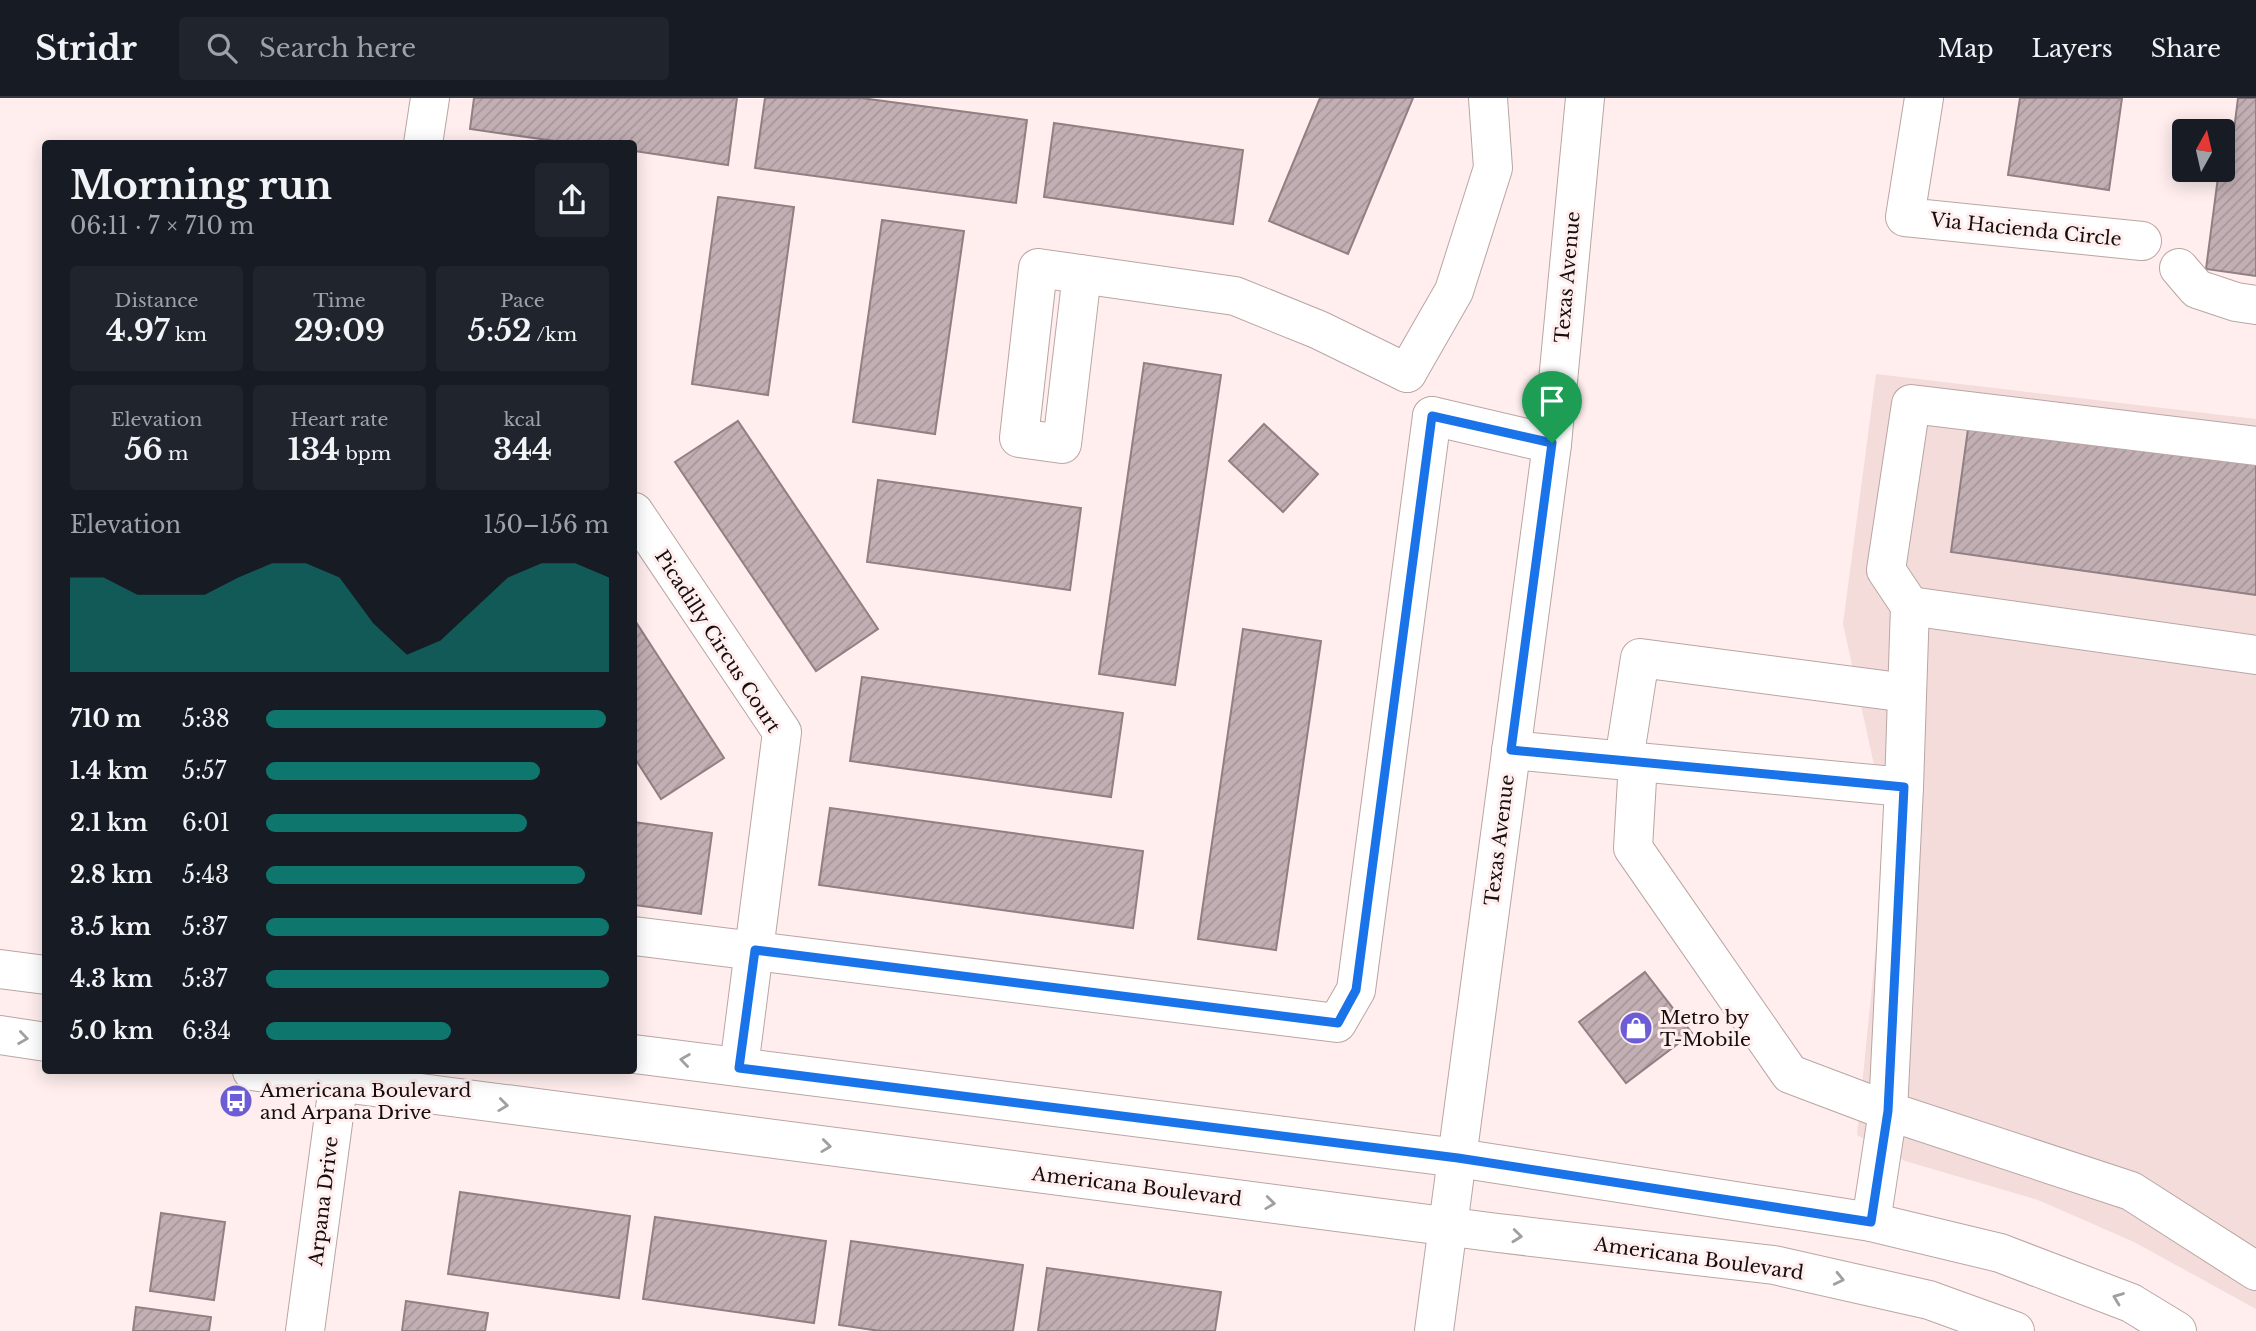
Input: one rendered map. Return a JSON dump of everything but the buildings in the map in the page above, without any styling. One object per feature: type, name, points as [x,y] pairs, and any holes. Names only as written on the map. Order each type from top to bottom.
[{"type":"street","points":[[425,140],[430,98]]},
{"type":"street","points":[[1406,373],[1454,291],[1493,168],[1488,98]]},
{"type":"street","name":"Texas Avenue","points":[[1434,1331],[1552,443],[1585,98]]},
{"type":"street","name":"Via Hacienda Circle","points":[[1924,98],[1905,217],[2142,241]]},
{"type":"street","points":[[2179,268],[2197,289],[2236,302],[2256,305]]},
{"type":"street","points":[[637,936],[1338,1023],[1356,990],[1432,416],[1406,373],[1319,330],[1235,296],[1082,274]]},
{"type":"street","points":[[1871,1222],[1888,1111],[1910,606],[1886,570],[1911,404],[2256,446]]},
{"type":"street","points":[[1432,416],[1552,443]]},
{"type":"street","name":"Picadilly Circus Court","points":[[637,516],[782,732],[739,1068]]},
{"type":"street","points":[[1910,606],[2256,655]]},
{"type":"street","points":[[1907,693],[1640,658],[1631,761],[1633,848],[1790,1074],[1888,1111],[2131,1191],[2256,1271]]},
{"type":"street","points":[[1511,750],[1904,787]]},
{"type":"street","points":[[0,969],[42,974]]},
{"type":"street","points":[[0,1035],[42,1041]]},
{"type":"street","points":[[637,1054],[1458,1158],[1871,1222],[2000,1253],[2131,1303],[2178,1331]]},
{"type":"street","name":"Americana Boulevard","points":[[296,1074],[339,1077],[1449,1227],[1774,1265],[1929,1300],[2004,1329]]},
{"type":"street","name":"Arpana Drive","points":[[305,1331],[339,1077]]},
{"type":"shaded area","points":[[1876,374],[2256,419],[2256,1309],[2134,1242],[2038,1200],[1905,1161],[1857,1135],[1888,828],[1843,624]]},
{"type":"place","name":"Metro by T-Mobile","points":[[1636,1028]]},
{"type":"place","name":"Americana Boulevard and Arpana Drive","points":[[236,1101]]},
{"type":"route","points":[[1432,416],[1552,443],[1511,750],[1904,787],[1888,1111],[1871,1222],[1458,1158],[739,1068],[755,950],[1338,1023],[1356,990],[1432,416]]}]
